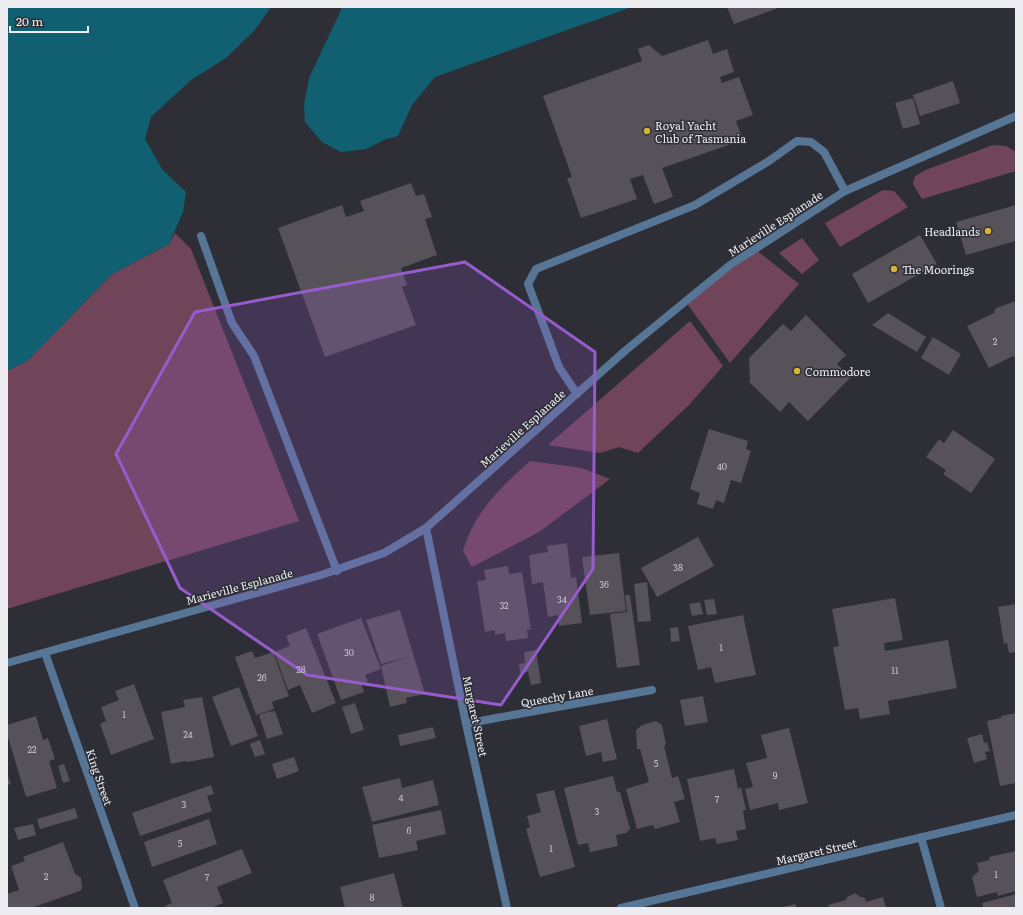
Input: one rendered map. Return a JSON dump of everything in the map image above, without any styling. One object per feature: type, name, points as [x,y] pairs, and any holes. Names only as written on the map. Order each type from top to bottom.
[{"type":"street","name":"Marieville Esplanade","points":[[7,663],[337,571],[384,553],[426,528],[626,350],[730,265],[845,191],[1013,117],[1016,124]]},
{"type":"street","points":[[578,394],[559,366],[528,284],[536,270],[695,205],[769,161],[797,141],[811,142],[824,152],[845,191]]},
{"type":"street","points":[[201,236],[232,323],[254,356],[337,571]]},
{"type":"street","name":"Margaret Street","points":[[426,528],[466,724],[507,908]]},
{"type":"street","name":"King Street","points":[[45,653],[135,908]]},
{"type":"street","name":"Queechy Lane","points":[[466,724],[652,690]]},
{"type":"street","name":"Margaret Street","points":[[621,908],[1016,815]]},
{"type":"street","points":[[921,837],[941,908]]},
{"type":"highlighted area","points":[[465,262],[595,352],[593,569],[501,705],[307,675],[180,588],[116,454],[195,312]]},
{"type":"shaded area","points":[[993,145],[1006,146],[1016,152],[1016,171],[922,199],[913,184],[915,176],[928,169]]},
{"type":"shaded area","points":[[883,190],[894,191],[908,207],[840,247],[825,223]]},
{"type":"shaded area","points":[[175,233],[191,249],[299,521],[7,609],[7,371],[27,361],[112,274],[169,244]]},
{"type":"shaded area","points":[[802,238],[819,260],[802,274],[779,253]]},
{"type":"shaded area","points":[[755,249],[799,284],[730,363],[686,302]]},
{"type":"shaded area","points":[[690,321],[723,366],[690,404],[638,453],[619,447],[600,453],[548,445]]},
{"type":"shaded area","points":[[530,461],[582,468],[610,479],[539,532],[472,567],[463,551],[474,524],[490,501]]},
{"type":"water","points":[[7,7],[271,7],[254,31],[226,58],[191,80],[151,117],[145,139],[162,169],[186,192],[183,212],[169,244],[112,274],[27,361],[7,371]]},
{"type":"water","points":[[341,7],[632,7],[435,77],[412,105],[398,136],[386,139],[366,149],[341,152],[322,142],[305,122],[304,105],[309,78],[341,10]]},
{"type":"building","points":[[727,7],[781,7],[734,24]]},
{"type":"building","name":"Royal Yacht Club of Tasmania","points":[[708,40],[713,54],[727,49],[734,72],[720,77],[722,83],[739,77],[753,115],[736,121],[743,140],[662,168],[673,197],[654,204],[643,175],[630,179],[637,199],[581,218],[567,178],[572,177],[543,96],[642,61],[638,49],[649,45],[662,56]]},
{"type":"building","points":[[953,81],[960,103],[920,116],[913,95]]},
{"type":"building","points":[[913,98],[920,124],[903,129],[895,103]]},
{"type":"building","points":[[411,183],[416,196],[424,194],[432,217],[425,219],[437,255],[401,268],[407,285],[402,287],[416,325],[325,357],[278,228],[342,205],[346,217],[364,211],[360,201]]},
{"type":"building","name":"Headlands","points":[[1016,205],[1016,241],[966,255],[956,222]]},
{"type":"building","name":"The Moorings","points":[[920,235],[937,264],[868,303],[852,274]]},
{"type":"building","points":[[1016,301],[1016,359],[1013,356],[989,368],[967,326],[994,313],[996,308]]},
{"type":"building","points":[[888,313],[926,337],[917,352],[872,325]]},
{"type":"building","name":"Commodore","points":[[806,315],[846,355],[837,364],[851,377],[808,421],[789,402],[780,412],[750,383],[749,358],[783,324],[791,331]]},
{"type":"building","points":[[933,337],[961,354],[949,375],[921,358]]},
{"type":"building","points":[[709,429],[748,441],[746,449],[751,451],[741,483],[731,480],[724,503],[716,500],[713,509],[697,504],[700,493],[690,489]]},
{"type":"building","points":[[953,430],[995,459],[971,493],[943,474],[946,470],[926,457],[939,439],[944,443]]},
{"type":"building","points":[[698,537],[714,566],[657,597],[641,568]]},
{"type":"building","points":[[567,543],[571,578],[576,577],[582,623],[559,626],[558,615],[548,617],[543,582],[532,584],[529,555],[548,552],[547,546]]},
{"type":"building","points":[[619,553],[626,611],[590,615],[582,557]]},
{"type":"building","points":[[508,566],[509,574],[522,572],[531,630],[527,629],[528,638],[506,641],[505,633],[495,635],[495,630],[485,632],[477,581],[486,580],[484,570]]},
{"type":"building","points":[[647,582],[651,621],[638,622],[634,584]]},
{"type":"building","points":[[625,595],[630,595],[640,665],[617,668],[610,614],[627,612]]},
{"type":"building","points":[[895,598],[903,640],[884,643],[885,651],[948,640],[957,688],[888,701],[890,714],[860,719],[858,708],[845,710],[833,647],[839,646],[832,609]]},
{"type":"building","points":[[714,599],[717,614],[707,615],[704,600]]},
{"type":"building","points":[[700,602],[703,614],[692,616],[689,604]]},
{"type":"building","points":[[1016,604],[1016,652],[1009,653],[1007,643],[1004,644],[998,607]]},
{"type":"building","points":[[400,610],[425,694],[406,698],[407,703],[390,707],[381,666],[407,657],[381,664],[366,620]]},
{"type":"building","points":[[743,615],[756,675],[715,683],[711,667],[698,670],[688,626]]},
{"type":"building","points":[[361,618],[381,669],[365,675],[368,682],[362,685],[364,692],[341,700],[317,634]]},
{"type":"building","points":[[678,627],[680,641],[671,642],[670,628]]},
{"type":"building","points":[[306,628],[336,703],[312,713],[300,685],[288,690],[274,652],[290,646],[286,636]]},
{"type":"building","points":[[536,650],[541,683],[531,685],[528,672],[520,673],[519,664],[525,663],[524,652]]},
{"type":"building","points":[[252,651],[255,658],[273,652],[289,696],[272,702],[274,709],[256,715],[235,657]]},
{"type":"building","points":[[134,684],[154,739],[111,755],[100,724],[106,721],[101,707],[119,700],[115,691]]},
{"type":"building","points":[[239,687],[258,736],[231,746],[212,697]]},
{"type":"building","points":[[703,696],[708,722],[685,726],[680,700]]},
{"type":"building","points":[[202,697],[214,757],[171,764],[161,712],[185,707],[183,700]]},
{"type":"building","points":[[355,703],[364,730],[351,734],[342,707]]},
{"type":"building","points":[[270,711],[275,711],[283,734],[267,739],[259,715]]},
{"type":"building","points":[[1016,713],[1016,783],[1000,786],[987,721]]},
{"type":"building","points":[[36,716],[43,740],[48,738],[55,759],[49,761],[57,788],[26,797],[7,734],[7,725]]},
{"type":"building","points":[[607,719],[617,759],[603,762],[601,752],[586,756],[579,726]]},
{"type":"building","points":[[656,721],[662,725],[666,744],[664,746],[672,778],[678,776],[685,799],[674,802],[680,822],[655,829],[653,825],[637,829],[626,789],[649,782],[640,749],[637,749],[636,730],[642,725]]},
{"type":"building","points":[[433,727],[436,738],[400,746],[398,735]]},
{"type":"building","points":[[789,728],[808,803],[779,810],[778,803],[750,810],[745,789],[753,787],[746,763],[767,758],[761,735]]},
{"type":"building","points":[[982,734],[984,743],[987,742],[990,751],[985,752],[987,759],[974,763],[967,738]]},
{"type":"building","points":[[260,740],[265,754],[255,757],[250,744]]},
{"type":"building","points":[[294,757],[299,771],[277,779],[272,764]]},
{"type":"building","points":[[64,764],[70,781],[63,783],[58,766]]},
{"type":"building","points":[[734,769],[738,789],[741,787],[746,810],[743,811],[746,829],[736,831],[738,840],[717,844],[715,838],[700,841],[687,779]]},
{"type":"building","points":[[7,773],[11,784],[7,785]]},
{"type":"building","points":[[613,776],[617,792],[620,792],[630,829],[626,833],[616,835],[618,846],[590,852],[588,843],[578,845],[564,788]]},
{"type":"building","points":[[400,778],[402,788],[433,780],[439,805],[372,822],[362,787]]},
{"type":"building","points":[[211,785],[214,794],[207,796],[212,811],[140,836],[132,813]]},
{"type":"building","points":[[554,790],[575,867],[540,877],[526,829],[530,827],[527,816],[541,812],[536,794]]},
{"type":"building","points":[[75,808],[78,818],[40,829],[37,819]]},
{"type":"building","points":[[441,810],[446,834],[416,841],[418,850],[379,858],[372,825]]},
{"type":"building","points":[[209,819],[217,844],[152,867],[144,842]]},
{"type":"building","points":[[33,824],[36,835],[18,840],[14,828]]},
{"type":"building","points":[[63,842],[75,874],[81,878],[82,888],[80,891],[31,908],[7,908],[7,894],[19,890],[11,866],[25,861],[23,857]]},
{"type":"building","points":[[242,849],[252,873],[217,887],[223,903],[211,908],[165,908],[165,906],[172,903],[163,880]]},
{"type":"building","points":[[1016,851],[1016,891],[998,896],[997,892],[977,897],[972,877],[979,871],[977,863],[990,860],[989,857]]},
{"type":"building","points":[[394,873],[403,908],[345,908],[340,887]]},
{"type":"building","points":[[855,893],[860,897],[865,898],[866,902],[883,897],[886,908],[829,908],[828,905],[846,900],[847,897]]},
{"type":"building","points":[[1016,894],[1016,908],[983,908],[982,903]]},
{"type":"building","points":[[796,904],[796,908],[782,908],[782,907]]},
{"type":"place","name":"Royal Yacht Club of Tasmania","points":[[647,131]]},
{"type":"place","name":"Headlands","points":[[988,231]]},
{"type":"place","name":"The Moorings","points":[[894,269]]},
{"type":"place","name":"Commodore","points":[[797,371]]}]
